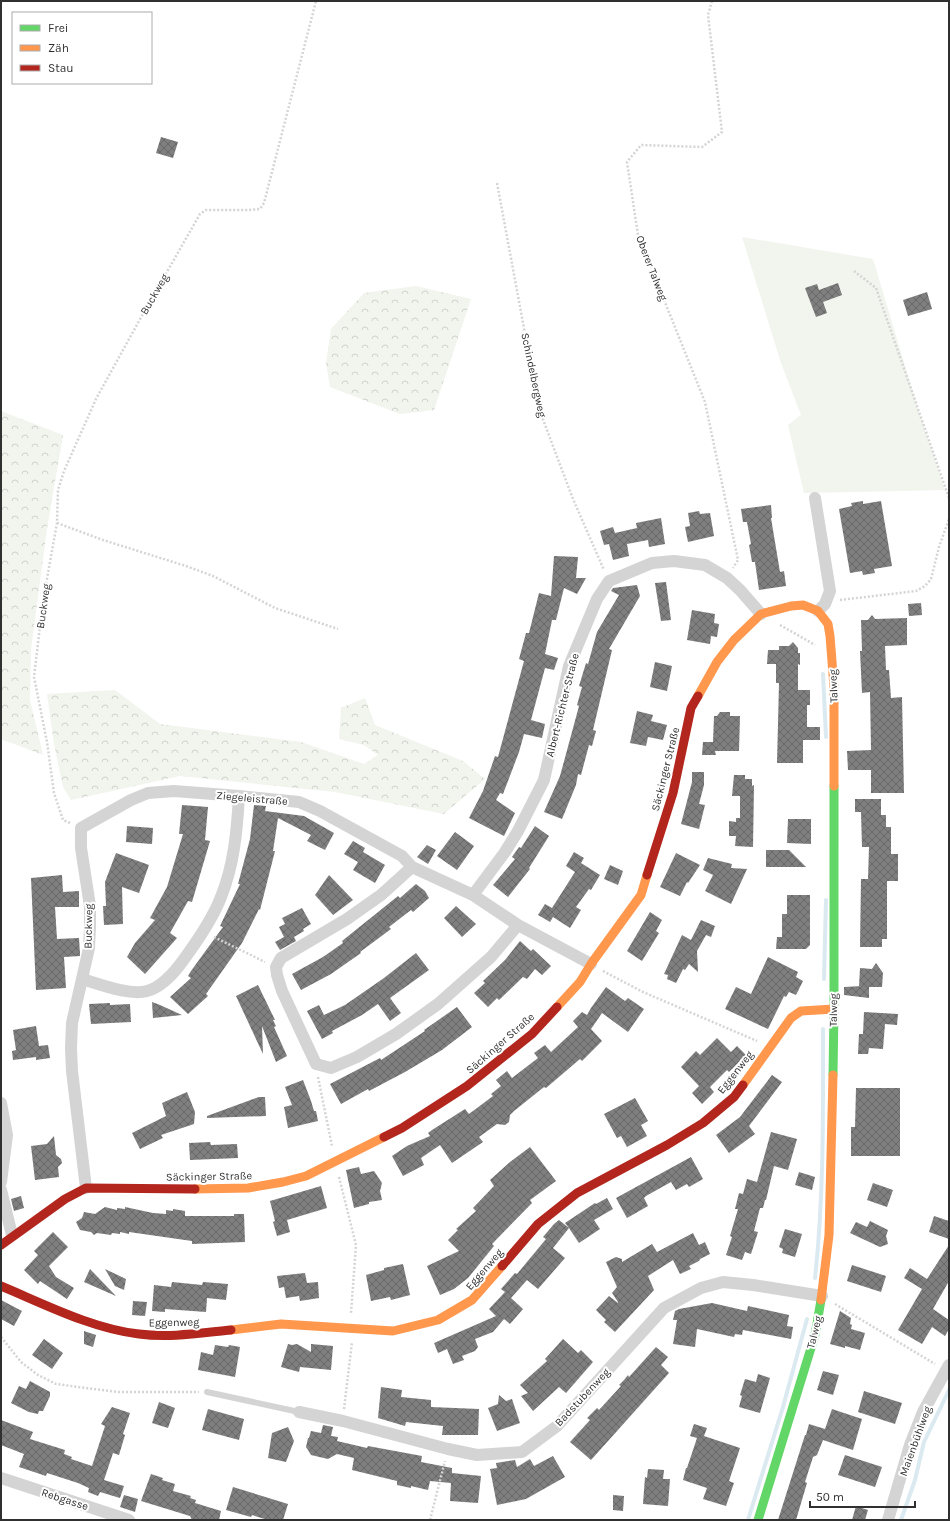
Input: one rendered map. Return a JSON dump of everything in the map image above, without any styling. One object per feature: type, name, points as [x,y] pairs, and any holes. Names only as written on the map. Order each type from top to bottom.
[{"type":"street","points":[[815,498],[830,591],[828,598],[818,611]]},
{"type":"street","points":[[609,581],[652,563],[674,561],[705,565],[727,578],[740,590],[761,614]]},
{"type":"street","name":"Albert-Richter-Straße","points":[[473,896],[505,852],[518,831],[544,780],[569,666],[596,599],[609,581]]},
{"type":"street","name":"Säckinger Straße","points":[[86,1188],[248,1188],[283,1182],[306,1176],[402,1128],[467,1086],[532,1034],[580,982],[591,964],[641,895],[673,793],[692,708],[717,662],[734,640],[761,614],[791,606],[803,605],[818,611]]},
{"type":"street","name":"Talweg","points":[[758,1520],[815,1335],[822,1296],[829,1235],[834,1009],[834,695],[832,654],[828,624],[825,618],[818,611]]},
{"type":"street","name":"Ziegeleistraße","points":[[81,828],[131,800],[148,794],[174,792],[299,802],[320,811],[402,856],[412,867],[473,896],[518,925],[591,964]]},
{"type":"street","points":[[82,979],[130,991],[148,991],[171,975],[183,961],[203,932],[221,897],[229,874],[235,847],[239,796]]},
{"type":"street","name":"Buckweg","points":[[81,828],[81,848],[90,906],[90,927],[89,948],[72,1023],[71,1048],[72,1071],[86,1188]]},
{"type":"street","points":[[412,867],[381,895],[347,919],[281,958],[276,967],[282,991],[316,1064],[331,1068],[357,1057],[396,1034],[438,1004],[491,957],[518,925]]},
{"type":"street","name":"Eggenweg","points":[[1,1286],[100,1326],[139,1334],[177,1336],[281,1324],[392,1331],[438,1320],[472,1300],[538,1224],[578,1193],[667,1145],[703,1123],[734,1097],[791,1018],[801,1011],[834,1009]]},
{"type":"street","points":[[1,1103],[7,1135],[1,1182]]},
{"type":"street","points":[[1,1245],[12,1235],[32,1223],[72,1194],[86,1188]]},
{"type":"street","points":[[1,1190],[12,1235]]},
{"type":"street","name":"Badstubenweg","points":[[299,1412],[342,1421],[476,1455],[522,1452],[557,1426],[664,1308],[701,1288],[724,1282],[822,1296]]},
{"type":"street","name":"Maienbühlweg","points":[[888,1520],[910,1445],[923,1412],[948,1368]]},
{"type":"street","name":"Rebgasse","points":[[1,1478],[129,1520]]},
{"type":"lane","points":[[207,1392],[299,1412]]},
{"type":"path","name":"Buckweg","points":[[81,828],[63,820],[54,793],[47,742],[34,677],[43,602],[56,523],[58,490],[64,471],[96,399],[200,214],[206,210],[260,209],[264,203],[316,1]]},
{"type":"path","name":"Oberer Talweg","points":[[712,1],[708,15],[722,132],[702,147],[641,145],[627,162],[638,235],[705,402],[738,560],[727,578]]},
{"type":"path","name":"Schindelbergweg","points":[[497,183],[539,409],[573,499],[609,581]]},
{"type":"path","points":[[854,272],[876,288],[949,498]]},
{"type":"path","points":[[828,598],[836,600],[916,591],[925,586],[931,579],[939,547],[949,519]]},
{"type":"path","points":[[56,523],[103,540],[186,566],[212,576],[276,608],[338,629]]},
{"type":"path","points":[[761,614],[832,654]]},
{"type":"path","points":[[203,932],[276,967]]},
{"type":"path","points":[[591,964],[643,992],[770,1047]]},
{"type":"path","points":[[316,1064],[335,1161],[356,1245],[352,1328],[342,1421]]},
{"type":"path","points":[[822,1296],[948,1368]]},
{"type":"path","points":[[1,1337],[21,1362],[38,1375],[56,1384],[117,1392],[207,1392]]},
{"type":"path","points":[[430,1520],[448,1449]]},
{"type":"green space","points":[[742,237],[873,259],[918,409],[945,490],[804,493],[788,425],[801,415],[781,363]]},
{"type":"green space","points":[[416,286],[471,299],[434,410],[400,414],[330,387],[326,363],[331,329],[364,293]]},
{"type":"green space","points":[[1,411],[63,435],[47,529],[31,649],[30,700],[43,755],[1,739]]},
{"type":"green space","points":[[115,690],[160,724],[301,742],[364,764],[378,755],[364,745],[339,739],[341,708],[365,698],[375,725],[463,761],[485,779],[444,814],[335,792],[180,776],[71,800],[63,787],[54,744],[47,694]]},
{"type":"building","points":[[161,137],[178,142],[173,158],[156,153]]},
{"type":"building","points":[[838,283],[842,295],[823,302],[827,313],[816,317],[805,288],[817,284],[819,290]]},
{"type":"building","points":[[927,292],[932,309],[908,316],[903,300]]},
{"type":"building","points":[[863,501],[863,504],[881,501],[892,566],[874,569],[875,573],[863,575],[862,571],[850,573],[839,509],[852,506],[851,503]]},
{"type":"building","points":[[771,505],[771,518],[780,572],[784,571],[786,586],[759,590],[755,562],[752,562],[749,545],[751,544],[747,522],[743,522],[741,509]]},
{"type":"building","points":[[699,511],[700,514],[710,513],[714,536],[688,542],[685,527],[690,526],[688,513]]},
{"type":"building","points":[[661,518],[665,544],[649,547],[648,540],[627,544],[629,556],[613,560],[609,544],[604,545],[600,531],[613,527],[615,533],[637,528],[636,523]]},
{"type":"building","points":[[554,556],[578,557],[576,578],[586,578],[577,594],[564,588],[556,620],[552,620],[545,654],[558,658],[554,670],[545,668],[531,720],[545,724],[542,738],[524,734],[519,752],[503,794],[500,793],[496,800],[515,813],[504,836],[469,818],[483,791],[495,756],[498,757],[524,661],[519,659],[526,633],[529,633],[539,593],[551,596]]},
{"type":"building","points":[[666,582],[671,620],[661,621],[655,583]]},
{"type":"building","points":[[637,585],[640,596],[609,649],[612,650],[593,730],[596,731],[592,746],[589,745],[581,775],[578,774],[576,785],[562,819],[544,812],[560,776],[579,706],[577,705],[582,687],[579,686],[586,663],[588,664],[597,632],[619,595],[611,591],[613,588]]},
{"type":"building","points":[[921,603],[922,615],[909,616],[908,604]]},
{"type":"building","points":[[692,610],[715,614],[714,623],[719,624],[717,637],[711,636],[710,644],[687,640]]},
{"type":"building","points":[[872,615],[875,619],[907,618],[907,645],[885,646],[886,670],[889,670],[891,698],[902,697],[904,793],[871,793],[871,770],[848,770],[847,751],[871,750],[870,692],[862,693],[860,651],[862,651],[861,620],[868,620]]},
{"type":"building","points":[[793,642],[798,648],[798,653],[800,653],[800,665],[798,664],[798,690],[810,690],[810,705],[807,705],[807,727],[820,727],[820,740],[803,740],[803,763],[777,763],[779,683],[776,683],[776,664],[767,664],[768,650],[779,650],[779,646],[789,646]]},
{"type":"building","points":[[655,662],[672,666],[667,691],[650,687]]},
{"type":"building","points":[[637,711],[653,715],[651,721],[667,725],[663,740],[648,737],[646,746],[630,743]]},
{"type":"building","points":[[720,712],[730,712],[730,716],[740,716],[739,751],[715,751],[716,755],[702,755],[703,742],[713,742],[714,716],[717,716]]},
{"type":"building","points":[[692,772],[704,772],[704,785],[699,804],[705,805],[699,829],[681,824],[692,782]]},
{"type":"building","points":[[734,775],[745,775],[745,779],[752,779],[752,786],[754,785],[753,847],[735,846],[736,836],[729,836],[729,821],[736,822],[736,818],[740,818],[740,796],[732,796]]},
{"type":"building","points":[[855,799],[881,799],[881,815],[886,815],[886,827],[891,827],[891,854],[898,854],[898,881],[887,881],[887,939],[882,939],[882,947],[860,947],[861,879],[868,879],[869,847],[862,847],[861,812],[855,812]]},
{"type":"building","points":[[182,805],[208,807],[205,840],[210,841],[192,902],[188,901],[170,933],[177,938],[145,974],[127,957],[135,943],[155,920],[150,918],[167,887],[183,834],[179,834]]},
{"type":"building","points":[[254,805],[266,806],[265,811],[304,816],[334,833],[325,850],[307,841],[311,835],[278,818],[273,851],[275,851],[260,910],[259,909],[242,943],[206,994],[208,996],[188,1014],[170,997],[191,978],[188,976],[191,971],[223,927],[220,926],[240,884],[238,884],[250,839]]},
{"type":"building","points":[[788,819],[811,819],[811,844],[787,843]]},
{"type":"building","points":[[127,826],[153,828],[152,844],[126,842]]},
{"type":"building","points":[[535,826],[549,836],[529,868],[530,869],[508,897],[493,885],[515,859],[512,857],[519,847],[521,848]]},
{"type":"building","points":[[455,832],[474,846],[457,870],[437,856]]},
{"type":"building","points":[[353,841],[365,848],[363,852],[385,865],[375,883],[353,870],[358,862],[344,854]]},
{"type":"building","points":[[427,845],[436,850],[428,864],[417,857]]},
{"type":"building","points":[[766,850],[789,850],[806,867],[766,867]]},
{"type":"building","points":[[574,852],[584,858],[581,863],[600,875],[591,890],[589,889],[576,907],[581,910],[570,928],[553,917],[550,922],[538,915],[545,904],[552,908],[575,872],[566,866]]},
{"type":"building","points":[[116,853],[149,865],[139,893],[122,887],[123,924],[104,925],[103,906],[106,906],[105,882]]},
{"type":"building","points":[[676,853],[700,865],[688,883],[687,882],[680,896],[660,887]]},
{"type":"building","points":[[708,858],[732,864],[731,868],[747,869],[731,904],[705,891],[713,875],[703,870]]},
{"type":"building","points":[[610,865],[623,871],[618,885],[604,879]]},
{"type":"building","points":[[62,875],[63,892],[79,891],[79,907],[55,907],[57,939],[79,938],[80,956],[64,957],[66,988],[36,990],[31,878]]},
{"type":"building","points":[[329,875],[353,900],[333,915],[315,895]]},
{"type":"building","points":[[416,884],[425,891],[429,898],[413,912],[411,910],[389,927],[391,929],[360,952],[361,953],[331,974],[301,990],[292,974],[323,957],[343,943],[342,941],[398,896],[400,898]]},
{"type":"building","points":[[787,895],[810,895],[810,945],[806,949],[776,949],[777,937],[782,937],[782,914],[787,914]]},
{"type":"building","points":[[456,906],[476,924],[462,937],[444,918]]},
{"type":"building","points":[[302,908],[311,924],[303,929],[304,931],[294,937],[296,941],[280,950],[275,942],[284,937],[279,927],[285,924],[282,918]]},
{"type":"building","points":[[650,912],[662,920],[656,931],[659,933],[642,961],[627,951]]},
{"type":"building","points":[[701,920],[715,926],[711,937],[706,935],[697,951],[698,972],[689,964],[685,970],[683,969],[676,983],[667,979],[668,975],[664,974],[682,935],[691,940]]},
{"type":"building","points":[[520,941],[531,951],[533,949],[551,966],[542,975],[535,969],[527,979],[523,977],[499,1000],[497,998],[488,1007],[474,993],[485,983],[483,981],[505,960]]},
{"type":"building","points":[[416,953],[429,970],[390,998],[401,1013],[390,1021],[378,1004],[362,1015],[332,1031],[333,1033],[322,1039],[307,1011],[319,1005],[324,1015],[345,1005],[384,978]]},
{"type":"building","points":[[768,957],[798,972],[796,977],[803,981],[796,995],[789,992],[786,997],[784,996],[768,1029],[725,1009],[736,987],[751,994]]},
{"type":"building","points":[[876,963],[883,973],[882,987],[869,987],[869,998],[844,995],[844,987],[862,986],[859,986],[860,968],[872,969]]},
{"type":"building","points":[[258,985],[275,1020],[273,1020],[276,1026],[274,1027],[287,1056],[276,1062],[262,1026],[263,1054],[236,996]]},
{"type":"building","points":[[606,987],[625,1001],[628,998],[644,1009],[628,1032],[602,1013],[591,1029],[602,1041],[582,1061],[580,1059],[546,1088],[544,1087],[514,1111],[510,1115],[509,1122],[505,1125],[497,1124],[479,1137],[483,1142],[452,1163],[440,1145],[421,1158],[424,1165],[403,1176],[392,1156],[407,1146],[430,1136],[428,1133],[465,1109],[469,1114],[493,1096],[491,1094],[501,1086],[496,1080],[507,1071],[512,1078],[538,1058],[534,1053],[545,1045],[551,1052],[578,1027],[573,1021],[582,1012],[587,1015]]},
{"type":"building","points":[[152,1002],[160,1005],[182,1015],[153,1018]]},
{"type":"building","points":[[110,1003],[110,1005],[130,1004],[131,1022],[91,1024],[89,1004]]},
{"type":"building","points":[[457,1007],[472,1027],[442,1050],[405,1072],[369,1091],[368,1089],[341,1104],[330,1084],[380,1058],[381,1060],[425,1031],[424,1030]]},
{"type":"building","points":[[864,1012],[898,1014],[897,1025],[885,1024],[883,1049],[869,1048],[868,1054],[858,1054],[859,1034],[863,1034]]},
{"type":"building","points":[[36,1026],[39,1046],[48,1045],[50,1058],[36,1060],[36,1057],[13,1060],[12,1051],[16,1050],[13,1030]]},
{"type":"building","points":[[717,1038],[731,1052],[737,1046],[746,1055],[729,1072],[727,1070],[710,1087],[714,1092],[702,1104],[692,1093],[699,1086],[681,1067],[696,1051],[700,1055]]},
{"type":"building","points":[[772,1075],[782,1082],[749,1126],[755,1134],[729,1153],[716,1135],[740,1117]]},
{"type":"building","points":[[303,1080],[314,1111],[316,1111],[318,1121],[288,1128],[284,1107],[292,1105],[285,1087]]},
{"type":"building","points":[[856,1088],[900,1088],[900,1156],[851,1156],[851,1127],[855,1127]]},
{"type":"building","points":[[187,1092],[195,1112],[194,1124],[161,1135],[163,1138],[140,1149],[132,1133],[166,1116],[162,1103]]},
{"type":"building","points":[[259,1097],[265,1097],[266,1116],[207,1118],[207,1116]]},
{"type":"building","points":[[635,1098],[648,1121],[641,1125],[647,1136],[627,1147],[621,1136],[617,1138],[604,1114]]},
{"type":"building","points":[[771,1132],[797,1139],[788,1170],[774,1166],[766,1200],[763,1208],[760,1208],[754,1231],[758,1232],[751,1254],[745,1252],[742,1260],[726,1255],[732,1237],[730,1236],[738,1209],[735,1209],[739,1193],[743,1194],[747,1179],[757,1182]]},
{"type":"building","points":[[54,1136],[56,1155],[61,1159],[62,1163],[58,1167],[59,1177],[35,1180],[31,1146],[47,1144]]},
{"type":"building","points":[[210,1142],[211,1145],[237,1144],[238,1158],[190,1160],[189,1143]]},
{"type":"building","points":[[530,1147],[556,1181],[530,1200],[532,1203],[492,1244],[494,1246],[468,1278],[454,1289],[440,1295],[427,1266],[459,1251],[448,1240],[458,1230],[456,1229],[476,1211],[473,1208],[494,1186],[490,1180]]},
{"type":"building","points":[[691,1157],[703,1179],[689,1187],[687,1184],[676,1190],[671,1182],[646,1196],[644,1198],[648,1206],[627,1218],[616,1198]]},
{"type":"building","points":[[359,1167],[361,1174],[374,1171],[382,1183],[380,1191],[382,1200],[369,1202],[369,1204],[354,1208],[346,1170]]},
{"type":"building","points":[[799,1172],[815,1177],[812,1190],[795,1185]]},
{"type":"building","points":[[873,1183],[893,1190],[887,1207],[867,1200]]},
{"type":"building","points":[[321,1186],[327,1208],[287,1220],[290,1232],[277,1236],[270,1201]]},
{"type":"building","points":[[21,1196],[24,1208],[14,1211],[11,1199]]},
{"type":"building","points":[[607,1198],[613,1209],[594,1220],[600,1229],[579,1243],[565,1223],[595,1203],[596,1204]]},
{"type":"building","points":[[105,1207],[117,1210],[117,1208],[125,1209],[125,1207],[153,1213],[166,1214],[166,1210],[173,1211],[173,1209],[185,1211],[185,1216],[234,1216],[234,1214],[244,1214],[245,1242],[192,1244],[192,1241],[129,1232],[129,1234],[120,1232],[120,1234],[112,1233],[111,1235],[97,1233],[94,1235],[91,1232],[80,1230],[76,1222],[82,1218],[84,1212],[95,1214]]},
{"type":"building","points":[[934,1216],[949,1221],[949,1239],[929,1232]]},
{"type":"building","points":[[559,1220],[569,1228],[553,1248],[565,1258],[538,1289],[527,1280],[511,1298],[523,1309],[510,1324],[504,1319],[493,1332],[475,1339],[478,1347],[475,1351],[462,1356],[464,1360],[453,1364],[447,1349],[438,1353],[434,1343],[496,1316],[489,1309],[505,1292],[501,1289],[515,1273],[517,1274],[546,1239],[543,1237]]},
{"type":"building","points":[[870,1221],[888,1230],[886,1236],[888,1244],[880,1247],[850,1233],[856,1222],[867,1227]]},
{"type":"building","points":[[785,1229],[802,1234],[795,1257],[782,1253],[783,1249],[779,1247]]},
{"type":"building","points":[[53,1232],[68,1247],[49,1266],[56,1277],[74,1288],[67,1299],[40,1281],[38,1284],[24,1270],[38,1255],[34,1251]]},
{"type":"building","points":[[693,1233],[699,1245],[705,1242],[710,1254],[689,1266],[691,1269],[680,1274],[673,1260],[648,1276],[654,1290],[615,1332],[604,1322],[606,1320],[596,1310],[609,1296],[618,1303],[612,1293],[617,1287],[606,1262],[616,1257],[622,1259],[622,1262],[652,1244],[657,1252]]},
{"type":"building","points":[[949,1245],[949,1281],[933,1309],[949,1320],[949,1329],[945,1336],[932,1327],[922,1344],[898,1330],[922,1289],[904,1278],[910,1268],[927,1279]]},
{"type":"building","points":[[403,1264],[410,1295],[391,1300],[390,1297],[371,1301],[366,1275],[384,1270],[384,1268]]},
{"type":"building","points":[[852,1265],[886,1276],[881,1292],[847,1281]]},
{"type":"building","points":[[90,1269],[116,1296],[84,1282]]},
{"type":"building","points":[[105,1269],[126,1279],[124,1290],[115,1286]]},
{"type":"building","points":[[305,1273],[307,1283],[318,1282],[319,1298],[300,1301],[299,1296],[286,1298],[284,1287],[279,1288],[277,1276]]},
{"type":"building","points":[[172,1282],[202,1285],[203,1282],[228,1284],[226,1300],[207,1298],[206,1312],[165,1309],[165,1312],[152,1311],[154,1285],[171,1287]]},
{"type":"building","points":[[1,1300],[22,1311],[14,1326],[1,1319]]},
{"type":"building","points":[[133,1301],[147,1302],[145,1316],[132,1315]]},
{"type":"building","points":[[712,1303],[747,1311],[748,1306],[789,1315],[787,1326],[793,1327],[791,1339],[743,1330],[742,1335],[735,1334],[734,1337],[697,1329],[695,1347],[673,1344],[677,1320],[673,1320],[675,1311]]},
{"type":"building","points":[[840,1311],[851,1318],[851,1329],[865,1333],[860,1350],[830,1344]]},
{"type":"building","points":[[84,1331],[96,1335],[93,1347],[84,1344]]},
{"type":"building","points":[[44,1339],[63,1353],[52,1369],[32,1355]]},
{"type":"building","points":[[563,1339],[578,1353],[581,1350],[593,1362],[566,1393],[559,1387],[533,1411],[521,1396],[528,1393],[520,1385],[547,1361],[545,1359]]},
{"type":"building","points":[[288,1344],[297,1344],[311,1352],[311,1344],[333,1346],[331,1370],[300,1367],[299,1372],[281,1367]]},
{"type":"building","points":[[215,1345],[240,1347],[235,1377],[198,1370],[201,1352],[213,1355]]},
{"type":"building","points":[[656,1347],[668,1357],[661,1365],[669,1373],[591,1460],[570,1442],[590,1420],[587,1418],[597,1408],[599,1410],[621,1386],[619,1385],[628,1375],[629,1377]]},
{"type":"building","points":[[823,1371],[839,1375],[833,1395],[817,1390]]},
{"type":"building","points":[[758,1374],[770,1378],[760,1413],[739,1407],[742,1396],[740,1395],[745,1379],[756,1382]]},
{"type":"building","points":[[30,1381],[50,1392],[50,1396],[43,1411],[39,1411],[38,1414],[29,1412],[11,1403],[19,1386],[26,1389]]},
{"type":"building","points":[[381,1387],[402,1390],[401,1397],[431,1400],[431,1407],[479,1409],[478,1435],[442,1435],[443,1426],[406,1422],[405,1426],[378,1418]]},
{"type":"building","points":[[864,1391],[902,1403],[895,1424],[858,1412]]},
{"type":"building","points":[[499,1395],[506,1401],[512,1399],[520,1423],[497,1431],[488,1408],[498,1404]]},
{"type":"building","points":[[159,1402],[175,1408],[168,1428],[152,1423]]},
{"type":"building","points":[[112,1407],[130,1413],[123,1434],[125,1435],[119,1455],[113,1453],[104,1480],[124,1486],[120,1498],[100,1492],[98,1496],[88,1492],[89,1488],[78,1483],[47,1473],[46,1476],[19,1467],[24,1454],[1,1445],[1,1420],[33,1432],[30,1439],[65,1450],[64,1454],[72,1457],[71,1459],[92,1466],[105,1426],[101,1424]]},
{"type":"building","points":[[208,1409],[244,1419],[239,1440],[202,1430]]},
{"type":"building","points":[[832,1409],[862,1419],[853,1450],[823,1440],[817,1455],[813,1457],[805,1482],[807,1483],[796,1520],[778,1520],[809,1424],[825,1429]]},
{"type":"building","points":[[694,1424],[707,1428],[704,1436],[740,1448],[729,1481],[734,1483],[726,1506],[703,1499],[707,1488],[683,1480],[697,1438],[690,1436]]},
{"type":"building","points":[[323,1425],[333,1427],[331,1436],[338,1437],[337,1441],[367,1448],[368,1446],[422,1456],[421,1462],[452,1468],[452,1473],[481,1476],[478,1503],[450,1501],[451,1483],[430,1481],[428,1490],[411,1486],[411,1488],[397,1485],[397,1481],[352,1470],[354,1458],[337,1454],[328,1459],[311,1455],[306,1447],[308,1438],[311,1431],[321,1433]]},
{"type":"building","points":[[288,1427],[294,1441],[286,1462],[268,1458],[272,1433]]},
{"type":"building","points":[[845,1455],[882,1467],[875,1487],[838,1475]]},
{"type":"building","points":[[553,1456],[565,1477],[526,1499],[497,1505],[490,1469],[497,1468],[496,1463],[515,1460],[517,1467],[530,1459],[534,1466]]},
{"type":"building","points":[[648,1469],[664,1470],[663,1479],[670,1479],[668,1506],[643,1504],[645,1477],[647,1478]]},
{"type":"building","points":[[151,1474],[163,1478],[162,1480],[175,1484],[173,1491],[191,1496],[190,1498],[196,1500],[195,1503],[221,1511],[219,1520],[192,1520],[190,1516],[141,1501]]},
{"type":"building","points":[[233,1487],[288,1504],[283,1520],[268,1520],[226,1510]]},
{"type":"building","points":[[124,1495],[138,1499],[135,1512],[120,1507]]},
{"type":"building","points":[[613,1495],[624,1496],[623,1511],[613,1510]]},
{"type":"building","points":[[856,1506],[868,1510],[865,1520],[852,1520]]},
{"type":"waterway","points":[[823,674],[826,737]]},
{"type":"waterway","points":[[824,979],[826,900]]},
{"type":"waterway","points":[[815,1278],[820,1216],[823,1123],[823,1029]]},
{"type":"waterway","points":[[748,1520],[783,1407],[807,1319]]},
{"type":"waterway","points":[[901,1520],[915,1480],[924,1442],[949,1390]]},
{"type":"traffic: fast","points":[[833,1075],[834,786]]},
{"type":"traffic: fast","points":[[758,1520],[815,1335],[821,1300]]},
{"type":"traffic: slow","points":[[698,696],[717,662],[734,640],[761,614],[791,606],[803,605],[818,611],[828,624],[830,636],[834,687],[834,786]]},
{"type":"traffic: slow","points":[[557,1007],[580,982],[591,964],[641,895],[647,875]]},
{"type":"traffic: slow","points":[[743,1085],[791,1018],[801,1011],[834,1009]]},
{"type":"traffic: slow","points":[[821,1300],[829,1235],[833,1075]]},
{"type":"traffic: slow","points":[[195,1189],[248,1188],[283,1182],[306,1176],[384,1137]]},
{"type":"traffic: slow","points":[[231,1330],[281,1324],[393,1331],[438,1320],[472,1300],[502,1266]]},
{"type":"traffic: jam","points":[[647,875],[673,793],[691,708],[698,696]]},
{"type":"traffic: jam","points":[[384,1137],[402,1128],[467,1086],[532,1034],[557,1007]]},
{"type":"traffic: jam","points":[[502,1266],[538,1224],[577,1193],[667,1145],[703,1123],[734,1097],[743,1085]]},
{"type":"traffic: jam","points":[[1,1245],[65,1199],[86,1188],[195,1189]]},
{"type":"traffic: jam","points":[[1,1286],[69,1315],[104,1327],[122,1331],[151,1335],[185,1335],[231,1330]]}]
